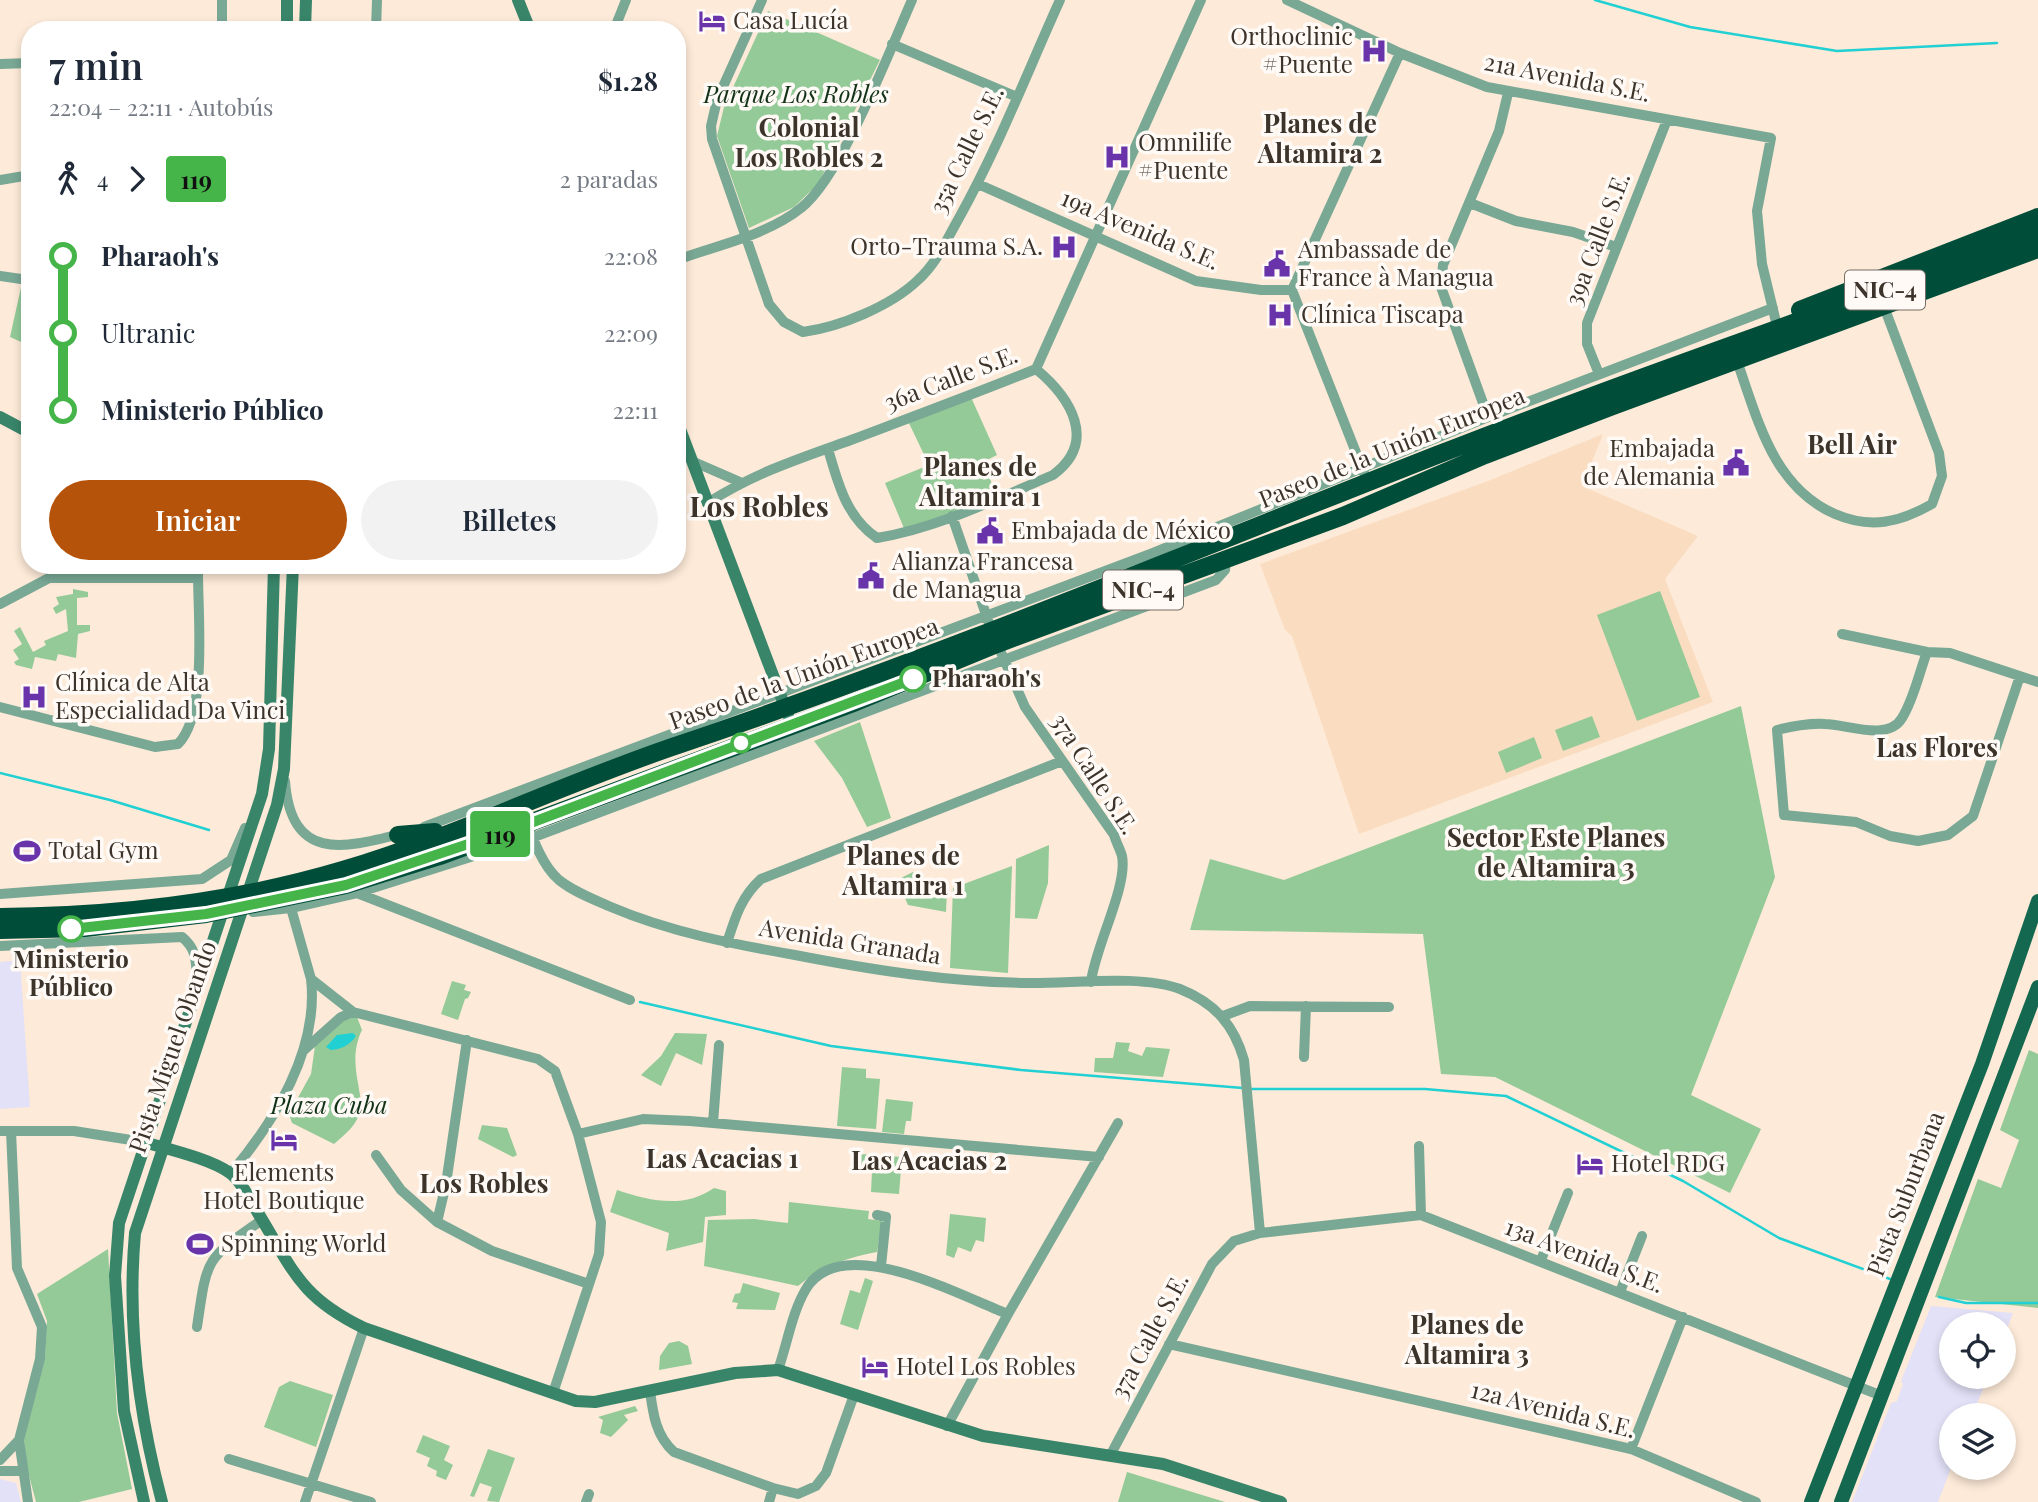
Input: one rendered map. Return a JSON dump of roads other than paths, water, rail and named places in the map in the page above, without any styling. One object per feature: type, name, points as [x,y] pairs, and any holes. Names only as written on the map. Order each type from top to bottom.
[{"type":"highway","points":[[1735,354],[1774,315],[1827,298],[2038,217]]},
{"type":"highway","name":"Paseo de la Unión Europea","points":[[243,904],[486,821],[671,747],[995,638],[1224,550],[1343,516],[1735,354],[2038,235]]},
{"type":"highway","name":"Paseo de la Unión Europea","points":[[1795,341],[2038,249]]},
{"type":"highway","name":"Paseo de la Unión Europea","points":[[1224,550],[1364,475],[1735,354],[1849,327],[2038,260]]},
{"type":"highway","name":"Paseo de la Unión Europea","points":[[0,917],[243,904],[351,889],[531,831],[786,709]]},
{"type":"highway","points":[[398,835],[439,831],[486,821]]},
{"type":"highway","name":"Paseo de la Unión Europea","points":[[0,930],[98,926],[223,904]]},
{"type":"main road","points":[[287,0],[287,21]]},
{"type":"main road","points":[[305,21],[306,0]]},
{"type":"main road","points":[[518,0],[526,21]]},
{"type":"main road","points":[[0,417],[21,428]]},
{"type":"main road","points":[[686,443],[786,709]]},
{"type":"main road","name":"Pista Miguel Obando","points":[[144,1502],[124,1411],[115,1276],[119,1223],[197,980],[262,794],[268,758],[274,574]]},
{"type":"main road","name":"Pista Miguel Obando","points":[[162,1502],[141,1409],[132,1267],[135,1233],[161,1147],[277,805],[284,769],[293,574]]},
{"type":"main road","name":"Pista Suburbana","points":[[1811,1502],[1982,1063],[2038,901]]},
{"type":"main road","name":"Pista Suburbana","points":[[1841,1502],[2038,987]]},
{"type":"main road","points":[[144,1142],[231,1173],[262,1220],[289,1270],[314,1300],[364,1328],[553,1393],[595,1402],[735,1373],[778,1370],[947,1426],[1031,1446],[1111,1454],[1163,1464],[1281,1502]]},
{"type":"street","points":[[222,0],[222,21]]},
{"type":"street","points":[[376,21],[377,0]]},
{"type":"street","points":[[618,21],[626,0]]},
{"type":"street","name":"35a Calle S.E.","points":[[762,0],[717,100],[711,125],[712,139],[776,314],[803,332],[881,305],[918,281],[936,260],[978,184],[1060,0]]},
{"type":"street","points":[[686,257],[746,235],[801,208],[827,180],[912,0]]},
{"type":"street","name":"36a Calle S.E.","points":[[709,502],[740,482],[783,463],[828,449],[1035,369],[1201,0]]},
{"type":"street","name":"21a Avenida S.E.","points":[[1287,0],[1400,53],[1508,93],[1607,107],[1771,138],[1757,211],[1762,264],[1774,315]]},
{"type":"street","points":[[892,44],[1017,97]]},
{"type":"street","points":[[1364,475],[1292,289],[1400,53]]},
{"type":"street","points":[[0,64],[21,63]]},
{"type":"street","points":[[1488,417],[1441,287],[1443,265],[1499,131],[1508,93]]},
{"type":"street","name":"39a Calle S.E.","points":[[1599,374],[1587,344],[1587,323],[1667,120]]},
{"type":"street","points":[[0,180],[21,176]]},
{"type":"street","name":"19a Avenida S.E.","points":[[978,184],[1196,281],[1261,290],[1292,289]]},
{"type":"street","points":[[1470,203],[1516,221],[1573,232],[1616,247]]},
{"type":"street","points":[[0,276],[21,279]]},
{"type":"street","points":[[1735,354],[1763,435],[1791,483],[1815,505],[1849,520],[1872,525],[1897,521],[1931,505],[1942,476],[1940,453],[1886,312]]},
{"type":"street","points":[[531,831],[995,638],[1153,553],[1364,475],[1488,417],[1599,374],[1774,315]]},
{"type":"street","points":[[828,449],[846,504],[859,526],[877,538],[908,533],[952,516],[1053,475],[1067,465],[1076,448],[1077,430],[1065,399],[1035,369]]},
{"type":"street","points":[[694,462],[740,482]]},
{"type":"street","name":"37a Calle S.E.","points":[[952,516],[995,638],[1024,707],[1114,835],[1122,856],[1122,875],[1093,964],[1091,982]]},
{"type":"street","points":[[995,638],[1216,580],[1225,570],[1224,550]]},
{"type":"street","points":[[0,707],[155,747],[178,744],[190,727],[197,690],[198,574]]},
{"type":"street","points":[[0,604],[49,578],[198,578]]},
{"type":"street","points":[[1842,634],[1927,652],[1950,653],[2038,682]]},
{"type":"street","points":[[1927,652],[1902,720],[1891,727],[1878,731],[1828,723],[1798,724],[1777,730],[1784,815],[1857,822],[1890,836],[1917,841],[1948,835],[1973,816],[2021,676]]},
{"type":"street","points":[[284,769],[292,814],[299,826],[315,840],[332,846],[348,847],[398,835],[455,816],[600,758],[786,709]]},
{"type":"street","points":[[0,894],[209,876],[235,853],[268,758]]},
{"type":"street","points":[[727,943],[739,905],[761,879],[1062,761]]},
{"type":"street","name":"Avenida Granada","points":[[521,805],[531,831],[557,878],[579,893],[650,923],[727,943],[858,967],[951,980],[1155,983],[1178,988],[1200,999],[1223,1016]]},
{"type":"street","points":[[243,904],[291,908],[351,889],[630,1000]]},
{"type":"street","points":[[231,1173],[271,1120],[303,1050],[312,1019],[311,979],[291,908]]},
{"type":"street","points":[[0,946],[182,937],[190,944],[196,957],[197,980]]},
{"type":"street","points":[[311,979],[353,1012],[538,1059],[555,1072],[578,1134],[601,1222],[599,1254],[553,1393]]},
{"type":"street","points":[[1260,1233],[1247,1088],[1237,1037],[1223,1016],[1250,1006],[1389,1007]]},
{"type":"street","points":[[1304,1057],[1306,1006]]},
{"type":"street","points":[[303,1050],[341,1017],[353,1012]]},
{"type":"street","points":[[437,1222],[467,1040]]},
{"type":"street","points":[[713,1123],[719,1045]]},
{"type":"street","points":[[578,1134],[643,1119],[1099,1157]]},
{"type":"street","points":[[947,1426],[1007,1314],[1118,1123]]},
{"type":"street","points":[[28,1502],[19,1440],[40,1359],[42,1327],[17,1268],[5,1131],[74,1131],[144,1142]]},
{"type":"street","points":[[1419,1146],[1421,1216]]},
{"type":"street","points":[[376,1155],[401,1190],[437,1222],[492,1251],[589,1284]]},
{"type":"street","points":[[1541,1260],[1568,1193]]},
{"type":"street","points":[[877,1215],[886,1217],[881,1266]]},
{"type":"street","name":"13a Avenida S.E.","points":[[1260,1233],[1421,1216],[1541,1260],[1882,1396]]},
{"type":"street","points":[[197,1327],[208,1267],[218,1250],[262,1220]]},
{"type":"street","name":"37a Calle S.E.","points":[[1111,1454],[1222,1251],[1234,1241],[1260,1233]]},
{"type":"street","points":[[1620,1292],[1642,1236]]},
{"type":"street","points":[[778,1370],[805,1291],[822,1271],[848,1264],[881,1266],[1007,1314]]},
{"type":"street","points":[[1631,1449],[1683,1317]]},
{"type":"street","points":[[305,1502],[364,1328]]},
{"type":"street","name":"12a Avenida S.E.","points":[[1169,1344],[1631,1449],[1756,1502]]},
{"type":"street","points":[[650,1391],[653,1420],[666,1445],[674,1452],[773,1489],[798,1494],[816,1486],[826,1473],[854,1395]]},
{"type":"street","points":[[0,1460],[19,1440]]},
{"type":"street","points":[[229,1459],[311,1481],[371,1502]]},
{"type":"street","points":[[0,1471],[22,1471]]},
{"type":"street","points":[[769,1502],[773,1489]]},
{"type":"water","points":[[353,1033],[356,1036],[345,1046],[331,1050],[326,1047],[337,1035]]},
{"type":"waterway","points":[[1595,0],[1690,27],[1837,51],[1997,43]]},
{"type":"waterway","points":[[0,773],[110,800],[209,830]]},
{"type":"waterway","points":[[640,1002],[831,1046],[1021,1070],[1243,1088]]},
{"type":"waterway","points":[[1250,1089],[1425,1089],[1506,1096],[1683,1181],[1779,1238],[1890,1279]]},
{"type":"waterway","points":[[1939,1297],[1966,1303],[2038,1303]]},
{"type":"place","name":"Casa Lucía","points":[[712,21]]},
{"type":"place","name":"Orthoclinic #Puente","points":[[1374,51]]},
{"type":"place","name":"Omnilife #Puente","points":[[1117,157]]},
{"type":"place","name":"Orto-Trauma S.A.","points":[[1064,247]]},
{"type":"place","name":"Ambassade de France à Managua","points":[[1277,264]]},
{"type":"place","name":"Clínica Tiscapa","points":[[1280,315]]},
{"type":"place","name":"Embajada de Alemania","points":[[1736,463]]},
{"type":"place","name":"Embajada de México","points":[[990,531]]},
{"type":"place","name":"Alianza Francesa de Managua","points":[[871,576]]},
{"type":"place","name":"Pharaoh's","points":[[913,679]]},
{"type":"place","name":"Clínica de Alta Especialidad Da Vinci","points":[[34,697]]},
{"type":"place","name":"Total Gym","points":[[27,851]]},
{"type":"place","name":"Ministerio Público","points":[[71,929]]},
{"type":"place","name":"Elements Hotel Boutique","points":[[284,1140]]},
{"type":"place","name":"Hotel RDG","points":[[1590,1164]]},
{"type":"place","name":"Spinning World","points":[[200,1244]]},
{"type":"place","name":"Hotel Los Robles","points":[[875,1367]]},
{"type":"district","name":"Planes de Altamira 2","points":[[1320,139]]},
{"type":"district","name":"Colonial Los Robles 2","points":[[809,143]]},
{"type":"district","name":"Bell Air","points":[[1852,445]]},
{"type":"district","name":"Planes de Altamira 1","points":[[980,482]]},
{"type":"district","name":"Los Robles","points":[[759,507]]},
{"type":"district","name":"Las Flores","points":[[1937,748]]},
{"type":"district","name":"Sector Este Planes de Altamira 3","points":[[1556,853]]},
{"type":"district","name":"Planes de Altamira 1","points":[[903,871]]},
{"type":"district","name":"Las Acacias 1","points":[[722,1159]]},
{"type":"district","name":"Las Acacias 2","points":[[929,1161]]},
{"type":"district","name":"Los Robles","points":[[484,1184]]},
{"type":"district","name":"Planes de Altamira 3","points":[[1467,1340]]},
{"type":"park label","name":"Parque Los Robles","points":[[796,95]]},
{"type":"park label","name":"Plaza Cuba","points":[[329,1106]]}]
